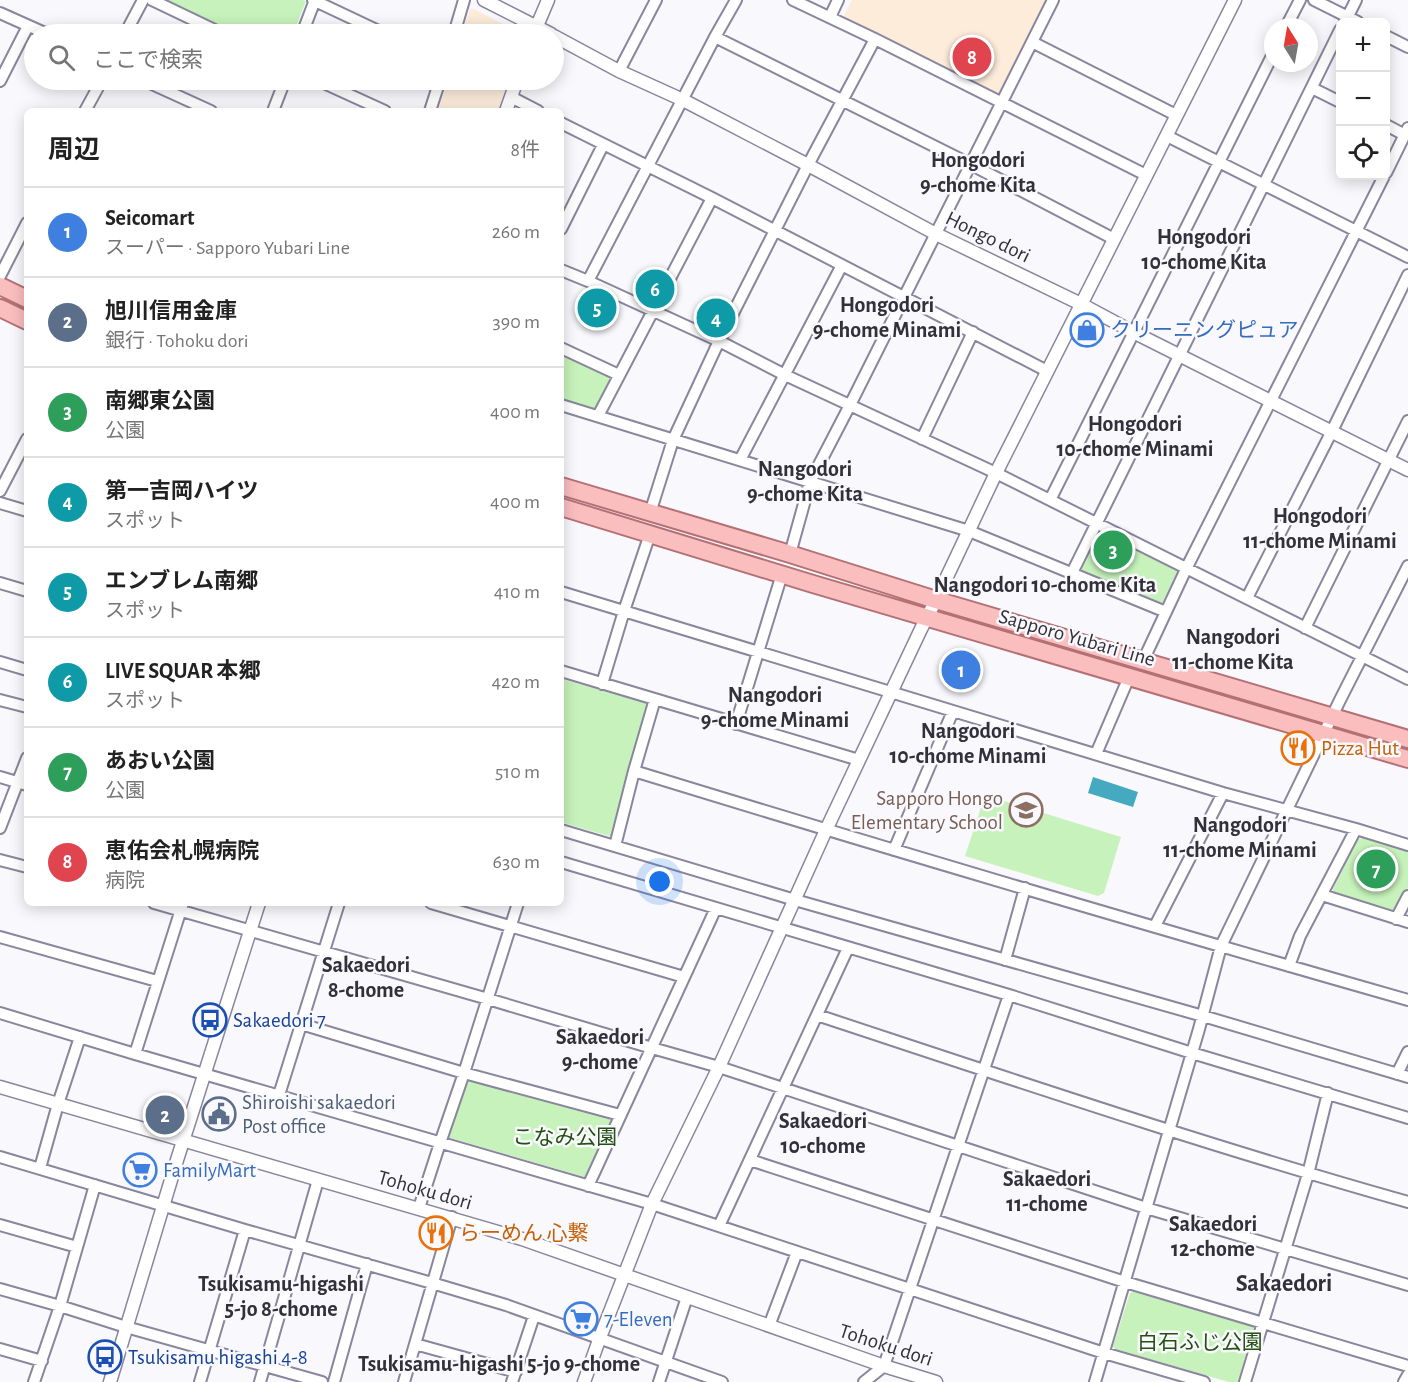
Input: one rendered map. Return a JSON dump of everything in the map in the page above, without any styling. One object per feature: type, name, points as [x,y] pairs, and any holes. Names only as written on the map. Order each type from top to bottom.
[{"type":"main road","points":[[0,286],[24,298]]},
{"type":"main road","points":[[0,308],[24,320]]},
{"type":"main road","name":"Sapporo Yubari Line","points":[[564,487],[936,600],[1408,739]]},
{"type":"main road","name":"Sapporo Yubari Line","points":[[564,508],[1408,759]]},
{"type":"street","points":[[130,24],[143,0]]},
{"type":"street","points":[[152,0],[202,24]]},
{"type":"street","points":[[306,24],[314,0],[364,24]]},
{"type":"street","points":[[457,24],[464,0]]},
{"type":"street","name":"Hongo dori","points":[[484,0],[523,24]]},
{"type":"street","points":[[538,24],[548,0]]},
{"type":"street","points":[[619,71],[656,0]]},
{"type":"street","points":[[588,281],[736,0]]},
{"type":"street","points":[[793,0],[1146,175]]},
{"type":"street","points":[[830,17],[838,0]]},
{"type":"street","points":[[789,554],[810,482],[1053,0]]},
{"type":"street","points":[[584,1382],[652,1204],[719,1067],[826,830],[996,473],[1235,0]]},
{"type":"street","points":[[1291,18],[1300,0]]},
{"type":"street","points":[[1314,0],[1343,18]]},
{"type":"street","points":[[1347,18],[1356,0]]},
{"type":"street","points":[[0,13],[24,24]]},
{"type":"street","points":[[0,81],[24,34]]},
{"type":"street","points":[[715,37],[1114,238]]},
{"type":"street","points":[[1390,38],[1408,47]]},
{"type":"street","points":[[650,513],[673,440],[719,341],[875,39]]},
{"type":"street","points":[[1072,573],[1336,40]]},
{"type":"street","name":"Hongo dori","points":[[564,41],[619,71],[683,100],[936,234],[1082,304],[1408,470]]},
{"type":"street","points":[[1032,42],[1176,115]]},
{"type":"street","points":[[1050,500],[1264,72]]},
{"type":"street","points":[[1312,88],[1336,100]]},
{"type":"street","points":[[87,108],[97,90]]},
{"type":"street","points":[[165,90],[204,108]]},
{"type":"street","points":[[274,108],[281,90]]},
{"type":"street","points":[[339,90],[378,108]]},
{"type":"street","points":[[431,108],[437,90]]},
{"type":"street","points":[[507,108],[513,90]]},
{"type":"street","points":[[511,97],[532,108]]},
{"type":"street","points":[[564,125],[712,198],[1047,371]]},
{"type":"street","points":[[1390,127],[1406,132],[1390,164]]},
{"type":"street","points":[[1167,136],[1408,257]]},
{"type":"street","points":[[564,223],[603,145]]},
{"type":"street","points":[[1143,661],[1187,567],[1382,180]]},
{"type":"street","points":[[598,416],[712,198]]},
{"type":"street","points":[[0,276],[24,230]]},
{"type":"street","points":[[740,460],[842,266]]},
{"type":"street","points":[[564,271],[653,310],[785,375],[996,473],[1408,679]]},
{"type":"street","points":[[1247,598],[1408,275]]},
{"type":"street","points":[[922,439],[972,332]]},
{"type":"street","points":[[564,349],[619,375]]},
{"type":"street","points":[[564,406],[969,531],[1166,612]]},
{"type":"street","points":[[1305,628],[1408,421]]},
{"type":"street","points":[[0,491],[24,445]]},
{"type":"street","points":[[0,504],[24,510]]},
{"type":"street","points":[[602,684],[650,534]]},
{"type":"street","points":[[1095,1382],[1203,1016],[1221,946],[1323,734],[1408,566]]},
{"type":"street","points":[[736,724],[782,574]]},
{"type":"street","points":[[0,583],[24,590]]},
{"type":"street","points":[[564,593],[1223,793],[1408,845]]},
{"type":"street","points":[[0,662],[24,669]]},
{"type":"street","points":[[564,672],[860,760]]},
{"type":"street","points":[[1096,754],[1129,677]]},
{"type":"street","points":[[615,846],[655,699]]},
{"type":"street","points":[[0,700],[24,707]]},
{"type":"street","points":[[894,850],[953,711]]},
{"type":"street","points":[[634,771],[826,830],[1408,1000]]},
{"type":"street","points":[[0,777],[22,784],[0,828]]},
{"type":"street","points":[[1155,926],[1223,793]]},
{"type":"street","points":[[1289,966],[1300,936],[1356,829]]},
{"type":"street","points":[[564,831],[793,904],[1005,960],[1403,1075],[1408,1052]]},
{"type":"street","points":[[0,860],[24,866]]},
{"type":"street","points":[[564,863],[1193,1050],[1408,1118]]},
{"type":"street","points":[[1005,960],[1025,888]]},
{"type":"street","points":[[1322,895],[1408,922]]},
{"type":"street","points":[[1396,919],[1408,896]]},
{"type":"street","points":[[110,1382],[257,906]]},
{"type":"street","points":[[279,1095],[338,906]]},
{"type":"street","points":[[441,906],[684,977]]},
{"type":"street","points":[[419,1208],[517,906]]},
{"type":"street","points":[[135,1054],[181,907],[250,930],[719,1067],[1146,1208],[1408,1285]]},
{"type":"street","points":[[588,1186],[716,908]]},
{"type":"street","points":[[0,937],[157,981]]},
{"type":"street","points":[[719,1226],[848,948]]},
{"type":"street","points":[[864,1382],[884,1366],[1009,995]]},
{"type":"street","points":[[0,1013],[652,1204],[1104,1353],[1204,1382]]},
{"type":"street","points":[[817,1015],[1169,1131],[1408,1202]]},
{"type":"street","points":[[301,1024],[464,1073],[620,1115]]},
{"type":"street","points":[[40,1168],[80,1037]]},
{"type":"street","name":"Tohoku dori","points":[[0,1087],[522,1239],[884,1366],[915,1379],[936,1382]]},
{"type":"street","points":[[1245,1382],[1308,1174],[1328,1094]]},
{"type":"street","points":[[0,1157],[506,1305],[722,1382]]},
{"type":"street","points":[[750,1160],[1125,1282],[1408,1366]]},
{"type":"street","points":[[260,1382],[318,1180]]},
{"type":"street","points":[[34,1382],[60,1306],[95,1185]]},
{"type":"street","points":[[405,1382],[452,1217]]},
{"type":"street","points":[[0,1225],[77,1247]]},
{"type":"street","points":[[200,1382],[246,1230]]},
{"type":"street","points":[[769,1326],[797,1252]]},
{"type":"street","points":[[334,1382],[367,1264]]},
{"type":"street","points":[[0,1289],[322,1382]]},
{"type":"street","points":[[659,1382],[687,1297]]},
{"type":"street","points":[[415,1344],[514,1377],[534,1316]]},
{"type":"street","points":[[0,1349],[42,1361]]},
{"type":"street","points":[[1404,1382],[1408,1375]]},
{"type":"shaded area","points":[[852,0],[1051,0],[1000,96],[845,19],[844,15]]},
{"type":"shaded area","points":[[474,9],[503,24],[465,24],[470,10]]},
{"type":"shaded area","points":[[445,90],[505,90],[499,108],[439,108]]},
{"type":"green space","points":[[160,0],[306,1],[297,24],[215,24]]},
{"type":"green space","points":[[564,354],[610,376],[611,379],[597,409],[592,410],[564,401]]},
{"type":"green space","points":[[1098,532],[1176,569],[1177,572],[1162,603],[1082,572],[1081,568]]},
{"type":"green space","points":[[564,680],[648,703],[612,837],[564,823]]},
{"type":"green space","points":[[985,795],[1121,837],[1104,893],[1098,896],[965,856]]},
{"type":"green space","points":[[1363,838],[1408,851],[1408,888],[1397,909],[1393,911],[1334,894],[1333,889],[1358,839]]},
{"type":"green space","name":"こなみ公園","points":[[469,1079],[613,1118],[585,1177],[447,1137],[466,1081]]},
{"type":"green space","name":"白石ふじ公園","points":[[1134,1292],[1254,1327],[1238,1382],[1229,1382],[1115,1349],[1113,1346],[1130,1293]]},
{"type":"water","points":[[1093,777],[1138,792],[1133,807],[1088,793]]},
{"type":"place","name":"恵佑会札幌病院","points":[[972,57]]},
{"type":"place","name":"LIVE SQUAR 本郷","points":[[655,289]]},
{"type":"place","name":"エンブレム南郷","points":[[597,308]]},
{"type":"place","name":"第一吉岡ハイツ","points":[[716,318]]},
{"type":"place","name":"クリーニングピュア","points":[[1087,330]]},
{"type":"place","name":"南郷東公園","points":[[1113,550]]},
{"type":"place","name":"Seicomart","points":[[961,670]]},
{"type":"place","name":"Pizza Hut","points":[[1298,748]]},
{"type":"place","name":"Sapporo Hongo Elementary School","points":[[1026,810]]},
{"type":"place","name":"あおい公園","points":[[1376,869]]},
{"type":"place","name":"Sakaedori 7","points":[[210,1020]]},
{"type":"place","name":"Shiroishi sakaedori Post office","points":[[219,1114]]},
{"type":"place","name":"旭川信用金庫","points":[[165,1115]]},
{"type":"place","name":"FamilyMart","points":[[140,1170]]},
{"type":"place","name":"らーめん 心繋","points":[[436,1233]]},
{"type":"place","name":"7-Eleven","points":[[581,1319]]},
{"type":"place","name":"Tsukisamu higashi 4-8","points":[[105,1357]]},
{"type":"district","name":"Hongodori 9-chome Kita","points":[[978,172]]},
{"type":"district","name":"Hongodori 10-chome Kita","points":[[1204,250]]},
{"type":"district","name":"Hongodori 9-chome Minami","points":[[887,318]]},
{"type":"district","name":"Hongodori 10-chome Minami","points":[[1135,437]]},
{"type":"district","name":"Nangodori 9-chome Kita","points":[[805,482]]},
{"type":"district","name":"Hongodori 11-chome Minami","points":[[1320,528]]},
{"type":"district","name":"Nangodori 10-chome Kita","points":[[1045,585]]},
{"type":"district","name":"Nangodori 11-chome Kita","points":[[1233,650]]},
{"type":"district","name":"Nangodori 9-chome Minami","points":[[775,708]]},
{"type":"district","name":"Nangodori 10-chome Minami","points":[[968,744]]},
{"type":"district","name":"Nangodori 11-chome Minami","points":[[1240,838]]},
{"type":"district","name":"Sakaedori 8-chome","points":[[366,978]]},
{"type":"district","name":"Sakaedori 9-chome","points":[[600,1050]]},
{"type":"district","name":"Sakaedori 10-chome","points":[[823,1134]]},
{"type":"district","name":"Sakaedori 11-chome","points":[[1047,1192]]},
{"type":"district","name":"Sakaedori 12-chome","points":[[1213,1236]]},
{"type":"district","name":"Sakaedori","points":[[1284,1284]]},
{"type":"district","name":"Tsukisamu-higashi 5-jo 8-chome","points":[[281,1296]]},
{"type":"district","name":"Tsukisamu-higashi 5-jo 9-chome","points":[[499,1364]]}]
